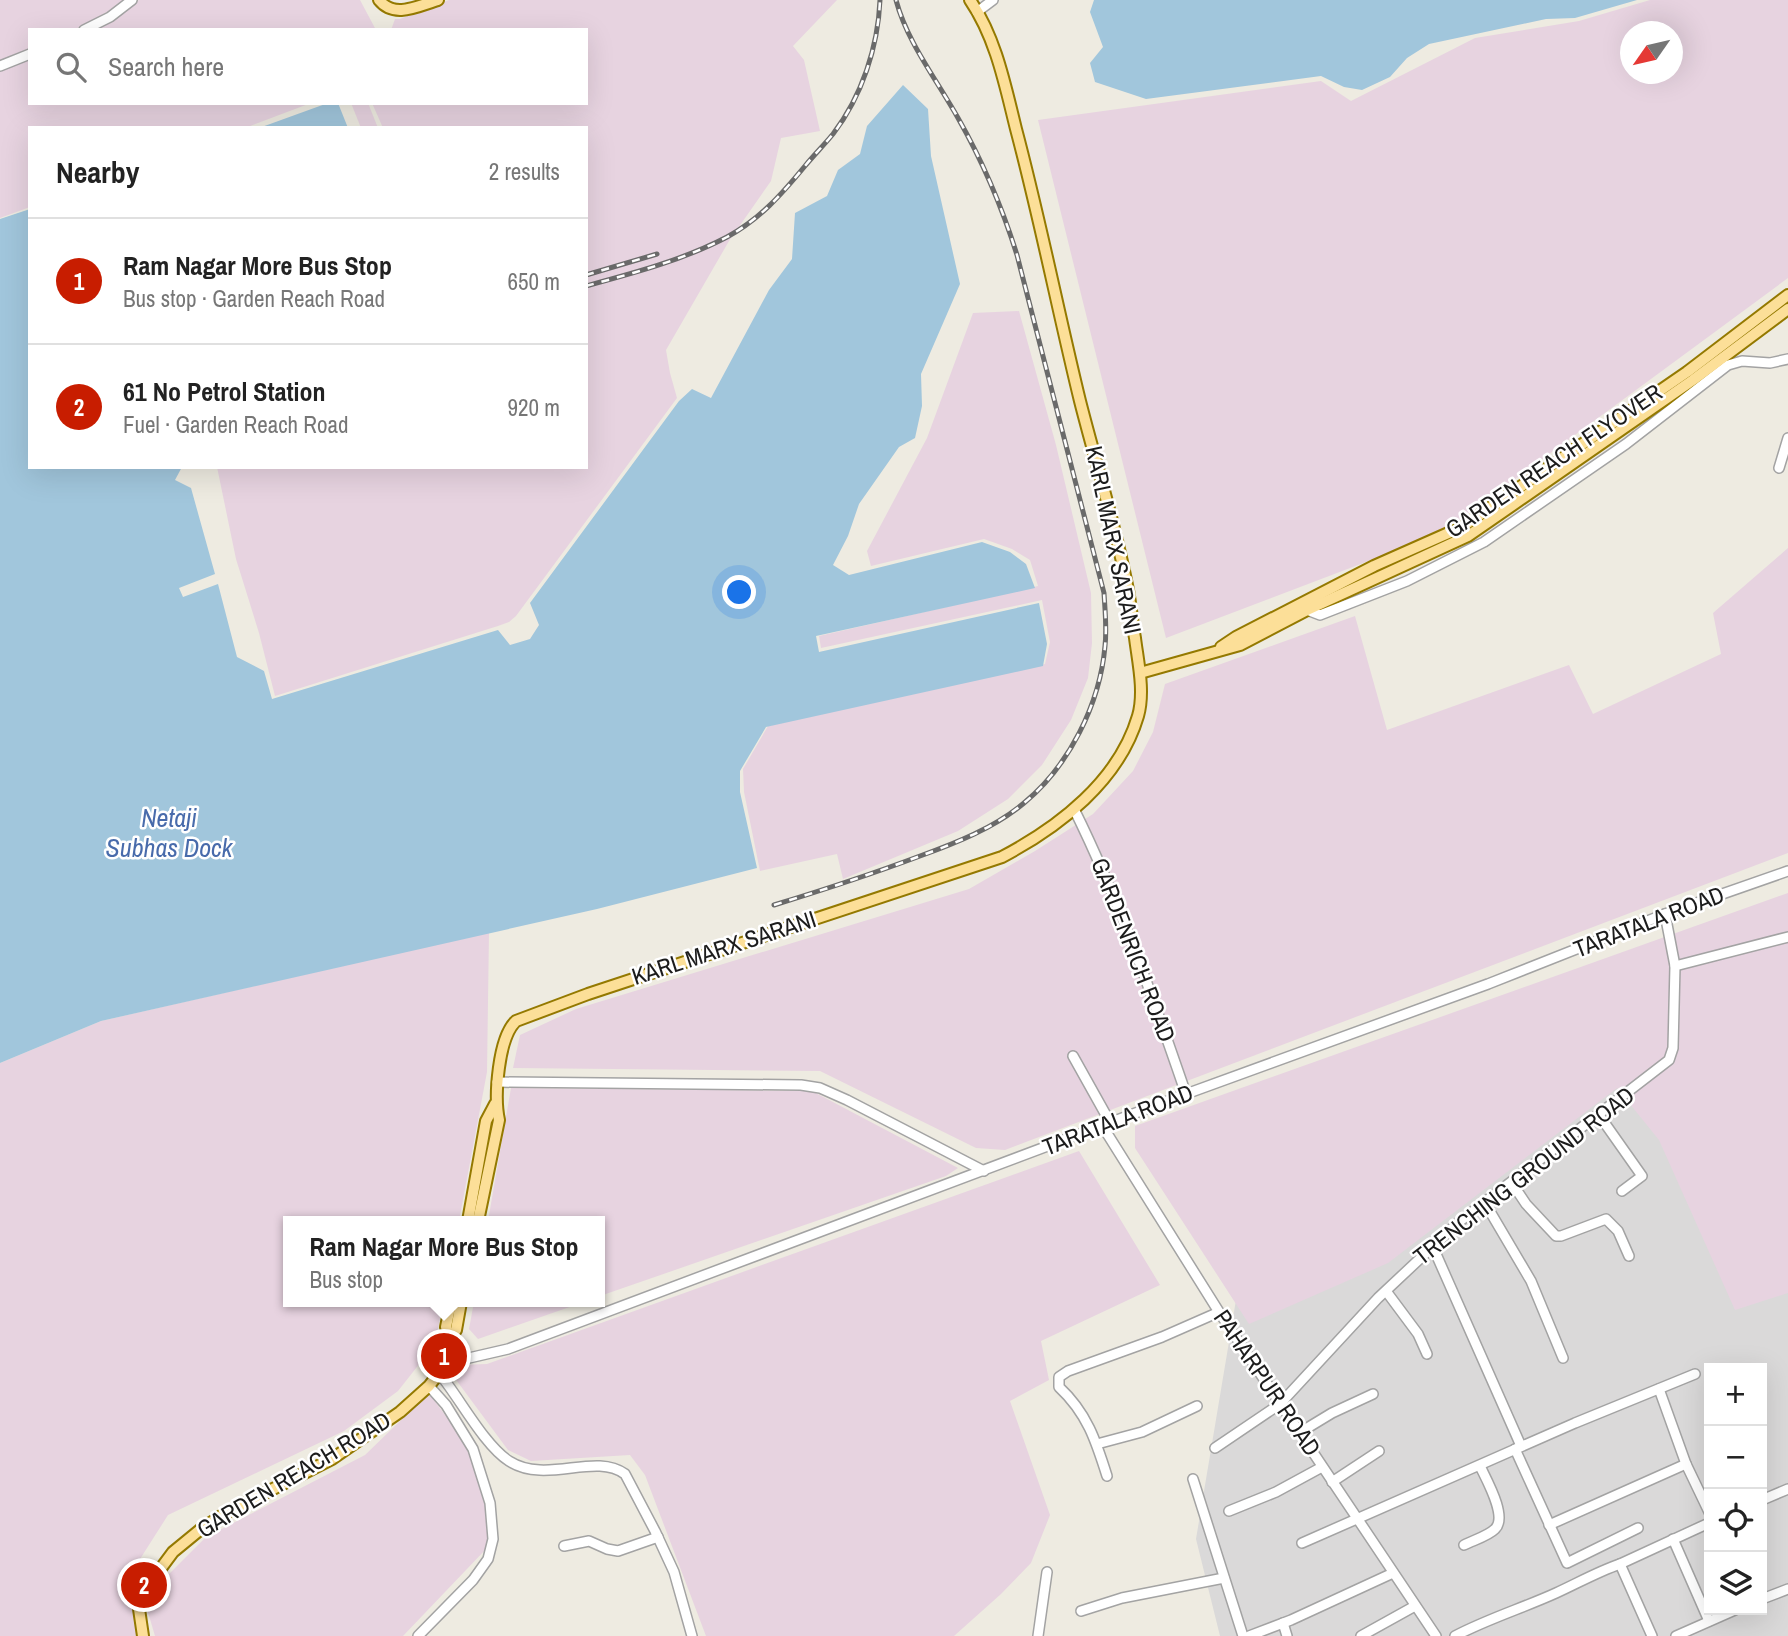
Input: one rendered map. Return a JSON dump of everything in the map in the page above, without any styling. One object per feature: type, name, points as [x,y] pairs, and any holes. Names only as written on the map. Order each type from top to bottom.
[{"type":"main road","points":[[379,0],[388,9],[399,11],[438,0]]},
{"type":"main road","name":"KARL MARX SARANI","points":[[469,1216],[486,1121],[495,1104],[506,1036],[516,1021],[630,979],[1002,857],[1042,835],[1074,809],[1097,785],[1128,741],[1138,715],[1140,673],[1129,592],[999,62],[970,0]]},
{"type":"main road","name":"GARDEN REACH FLYOVER","points":[[1306,606],[1374,566],[1462,527],[1665,387],[1788,295]]},
{"type":"main road","name":"GARDEN REACH FLYOVER","points":[[1306,606],[1380,578],[1468,536],[1649,412],[1788,309]]},
{"type":"main road","points":[[1140,673],[1216,650],[1236,637],[1306,606]]},
{"type":"main road","name":"KARL MARX SARANI","points":[[479,1216],[499,1120],[495,1104]]},
{"type":"main road","points":[[446,1356],[449,1340],[446,1327],[450,1307]]},
{"type":"main road","points":[[449,1340],[456,1330],[460,1307]]},
{"type":"main road","name":"GARDEN REACH ROAD","points":[[143,1636],[139,1609],[141,1595],[158,1570],[190,1538],[224,1514],[332,1459],[392,1418],[429,1386],[439,1373],[446,1356]]},
{"type":"street","points":[[88,28],[110,17],[132,0]]},
{"type":"street","points":[[977,12],[993,0]]},
{"type":"street","points":[[0,66],[28,55]]},
{"type":"street","points":[[1306,606],[1320,615],[1407,581],[1484,542],[1626,443],[1734,361],[1770,363],[1788,359]]},
{"type":"street","points":[[1779,468],[1788,439]]},
{"type":"street","name":"GARDENRICH ROAD","points":[[1074,809],[1117,907],[1186,1094]]},
{"type":"street","name":"TARATALA ROAD","points":[[446,1356],[469,1358],[508,1349],[1107,1126],[1186,1094],[1488,984],[1665,914],[1788,871]]},
{"type":"street","name":"TRENCHING GROUND ROAD","points":[[1214,1448],[1280,1404],[1432,1245],[1670,1060],[1673,1048],[1675,966],[1665,914]]},
{"type":"street","points":[[1675,966],[1788,937]]},
{"type":"street","name":"PAHARPUR ROAD","points":[[1073,1056],[1107,1126],[1219,1312],[1436,1636]]},
{"type":"street","points":[[498,1082],[802,1084],[820,1088],[847,1100],[984,1171]]},
{"type":"street","points":[[1599,1115],[1642,1176],[1622,1191]]},
{"type":"street","points":[[1511,1183],[1532,1212],[1556,1236],[1606,1219],[1618,1231],[1629,1256]]},
{"type":"street","points":[[1485,1203],[1531,1281],[1563,1358]]},
{"type":"street","points":[[1432,1245],[1567,1563],[1638,1528]]},
{"type":"street","points":[[1386,1291],[1418,1335],[1427,1354]]},
{"type":"street","points":[[1107,1476],[1097,1444],[1076,1402],[1059,1387],[1057,1382],[1061,1374],[1162,1337],[1219,1312]]},
{"type":"street","points":[[439,1373],[493,1447],[506,1460],[519,1466],[554,1471],[602,1465],[618,1469],[625,1474],[674,1572],[692,1636]]},
{"type":"street","points":[[1301,1544],[1518,1448],[1695,1374]]},
{"type":"street","points":[[418,1636],[473,1580],[488,1559],[493,1539],[490,1503],[473,1449],[446,1405],[429,1386]]},
{"type":"street","points":[[1659,1389],[1686,1464],[1704,1502]]},
{"type":"street","points":[[1300,1433],[1332,1413],[1373,1394]]},
{"type":"street","points":[[1097,1444],[1142,1432],[1197,1406]]},
{"type":"street","points":[[1332,1482],[1379,1451]]},
{"type":"street","points":[[1549,1525],[1686,1464]]},
{"type":"street","points":[[1465,1545],[1491,1532],[1499,1523],[1496,1504],[1480,1466]]},
{"type":"street","points":[[1229,1511],[1276,1492],[1322,1467]]},
{"type":"street","points":[[1193,1479],[1242,1636]]},
{"type":"street","points":[[1767,1498],[1788,1489]]},
{"type":"street","points":[[1455,1636],[1704,1524]]},
{"type":"street","points":[[564,1546],[589,1541],[618,1551],[658,1537]]},
{"type":"street","points":[[1673,1539],[1710,1621]]},
{"type":"street","points":[[1620,1564],[1652,1636]]},
{"type":"street","points":[[1038,1636],[1047,1572]]},
{"type":"street","points":[[1249,1636],[1393,1573]]},
{"type":"street","points":[[1081,1611],[1122,1598],[1224,1578]]},
{"type":"street","points":[[1767,1597],[1788,1589]]},
{"type":"street","points":[[1361,1636],[1415,1605]]},
{"type":"street","points":[[1675,1636],[1724,1615]]},
{"type":"street","points":[[1283,1623],[1287,1636]]},
{"type":"shaded area","points":[[0,0],[123,0],[78,28],[28,28],[28,51],[0,61]]},
{"type":"shaded area","points":[[139,0],[360,0],[375,28],[96,28]]},
{"type":"shaded area","points":[[449,0],[837,0],[793,46],[804,60],[820,131],[781,138],[771,181],[729,241],[666,350],[677,398],[516,616],[498,626],[275,696],[236,559],[217,469],[588,469],[588,126],[382,126],[373,105],[588,105],[588,28],[392,28],[395,19]]},
{"type":"shaded area","points":[[1650,0],[1788,0],[1788,278],[1442,533],[1166,638],[1038,120],[1321,81],[1351,101],[1475,38],[1579,21]]},
{"type":"shaded area","points":[[28,59],[28,105],[306,105],[250,126],[28,126],[28,208],[0,218],[0,70]]},
{"type":"shaded area","points":[[352,105],[369,105],[377,126],[360,126]]},
{"type":"shaded area","points":[[1019,311],[1056,445],[1091,593],[1092,643],[1088,678],[1071,720],[1042,765],[1008,799],[958,831],[843,879],[837,854],[760,871],[744,792],[743,769],[768,726],[1045,664],[1050,642],[1042,600],[821,648],[819,636],[1038,586],[1030,560],[1012,549],[984,539],[871,566],[867,551],[927,438],[973,313]]},
{"type":"shaded area","points":[[1788,548],[1788,853],[1005,1150],[976,1148],[820,1071],[513,1068],[520,1035],[576,1009],[969,889],[1035,851],[1093,814],[1133,771],[1153,732],[1165,684],[1355,616],[1387,730],[1569,665],[1593,714],[1721,654],[1713,613]]},
{"type":"shaded area","points":[[1788,893],[1788,1293],[1735,1310],[1659,1140],[1617,1088],[1388,1263],[1249,1324],[1135,1148],[1135,1126]]},
{"type":"shaded area","points":[[489,932],[487,1072],[460,1216],[283,1216],[283,1307],[442,1307],[435,1344],[398,1391],[344,1431],[168,1515],[128,1578],[139,1636],[0,1636],[0,1063],[101,1021]]},
{"type":"shaded area","points":[[1788,962],[1788,1636],[1220,1636],[1196,1539],[1236,1300]]},
{"type":"shaded area","points":[[511,1088],[812,1091],[958,1168],[946,1176],[605,1294],[605,1216],[489,1216]]},
{"type":"shaded area","points":[[1079,1151],[1160,1285],[1041,1341],[1049,1380],[1010,1401],[1050,1515],[1031,1563],[954,1636],[706,1636],[645,1475],[630,1455],[531,1461],[508,1450],[451,1373],[459,1365],[487,1364]]},
{"type":"shaded area","points":[[473,1307],[570,1307],[478,1339],[469,1329]]},
{"type":"shaded area","points":[[429,1393],[469,1448],[491,1527],[487,1548],[403,1636],[155,1636],[147,1609],[153,1590],[206,1537],[365,1455]]},
{"type":"water","points":[[1094,0],[1637,0],[1575,18],[1546,19],[1429,44],[1407,58],[1390,77],[1362,90],[1344,87],[1321,76],[1146,99],[1095,82],[1090,63],[1103,47],[1090,12]]},
{"type":"water","name":"Netaji Subhas Dock","points":[[903,85],[928,109],[931,156],[960,284],[921,374],[922,406],[915,438],[899,447],[859,504],[848,536],[833,565],[849,575],[982,542],[1010,552],[1026,564],[1035,588],[816,636],[819,652],[1039,603],[1047,644],[1043,666],[766,727],[740,771],[740,792],[757,868],[597,909],[101,1021],[0,1063],[0,219],[28,210],[28,469],[181,469],[175,480],[191,488],[215,574],[179,588],[183,597],[218,584],[237,657],[264,671],[272,699],[498,630],[510,645],[530,639],[539,625],[530,603],[679,401],[692,389],[711,398],[769,290],[792,259],[795,213],[827,196],[838,170],[860,154],[867,126]]},
{"type":"water","points":[[322,105],[339,105],[347,126],[265,126]]},
{"type":"railway","points":[[588,285],[693,253],[739,230],[769,206],[833,134],[852,104],[872,53],[880,0]]},
{"type":"railway","points":[[774,905],[947,846],[987,827],[1024,803],[1055,771],[1080,732],[1097,690],[1105,646],[1104,593],[1017,255],[984,168],[907,31],[896,0]]},
{"type":"railway","points":[[588,274],[657,254]]},
{"type":"place","name":"Ram Nagar More Bus Stop","points":[[444,1356]]},
{"type":"place","name":"61 No Petrol Station","points":[[144,1585]]}]
